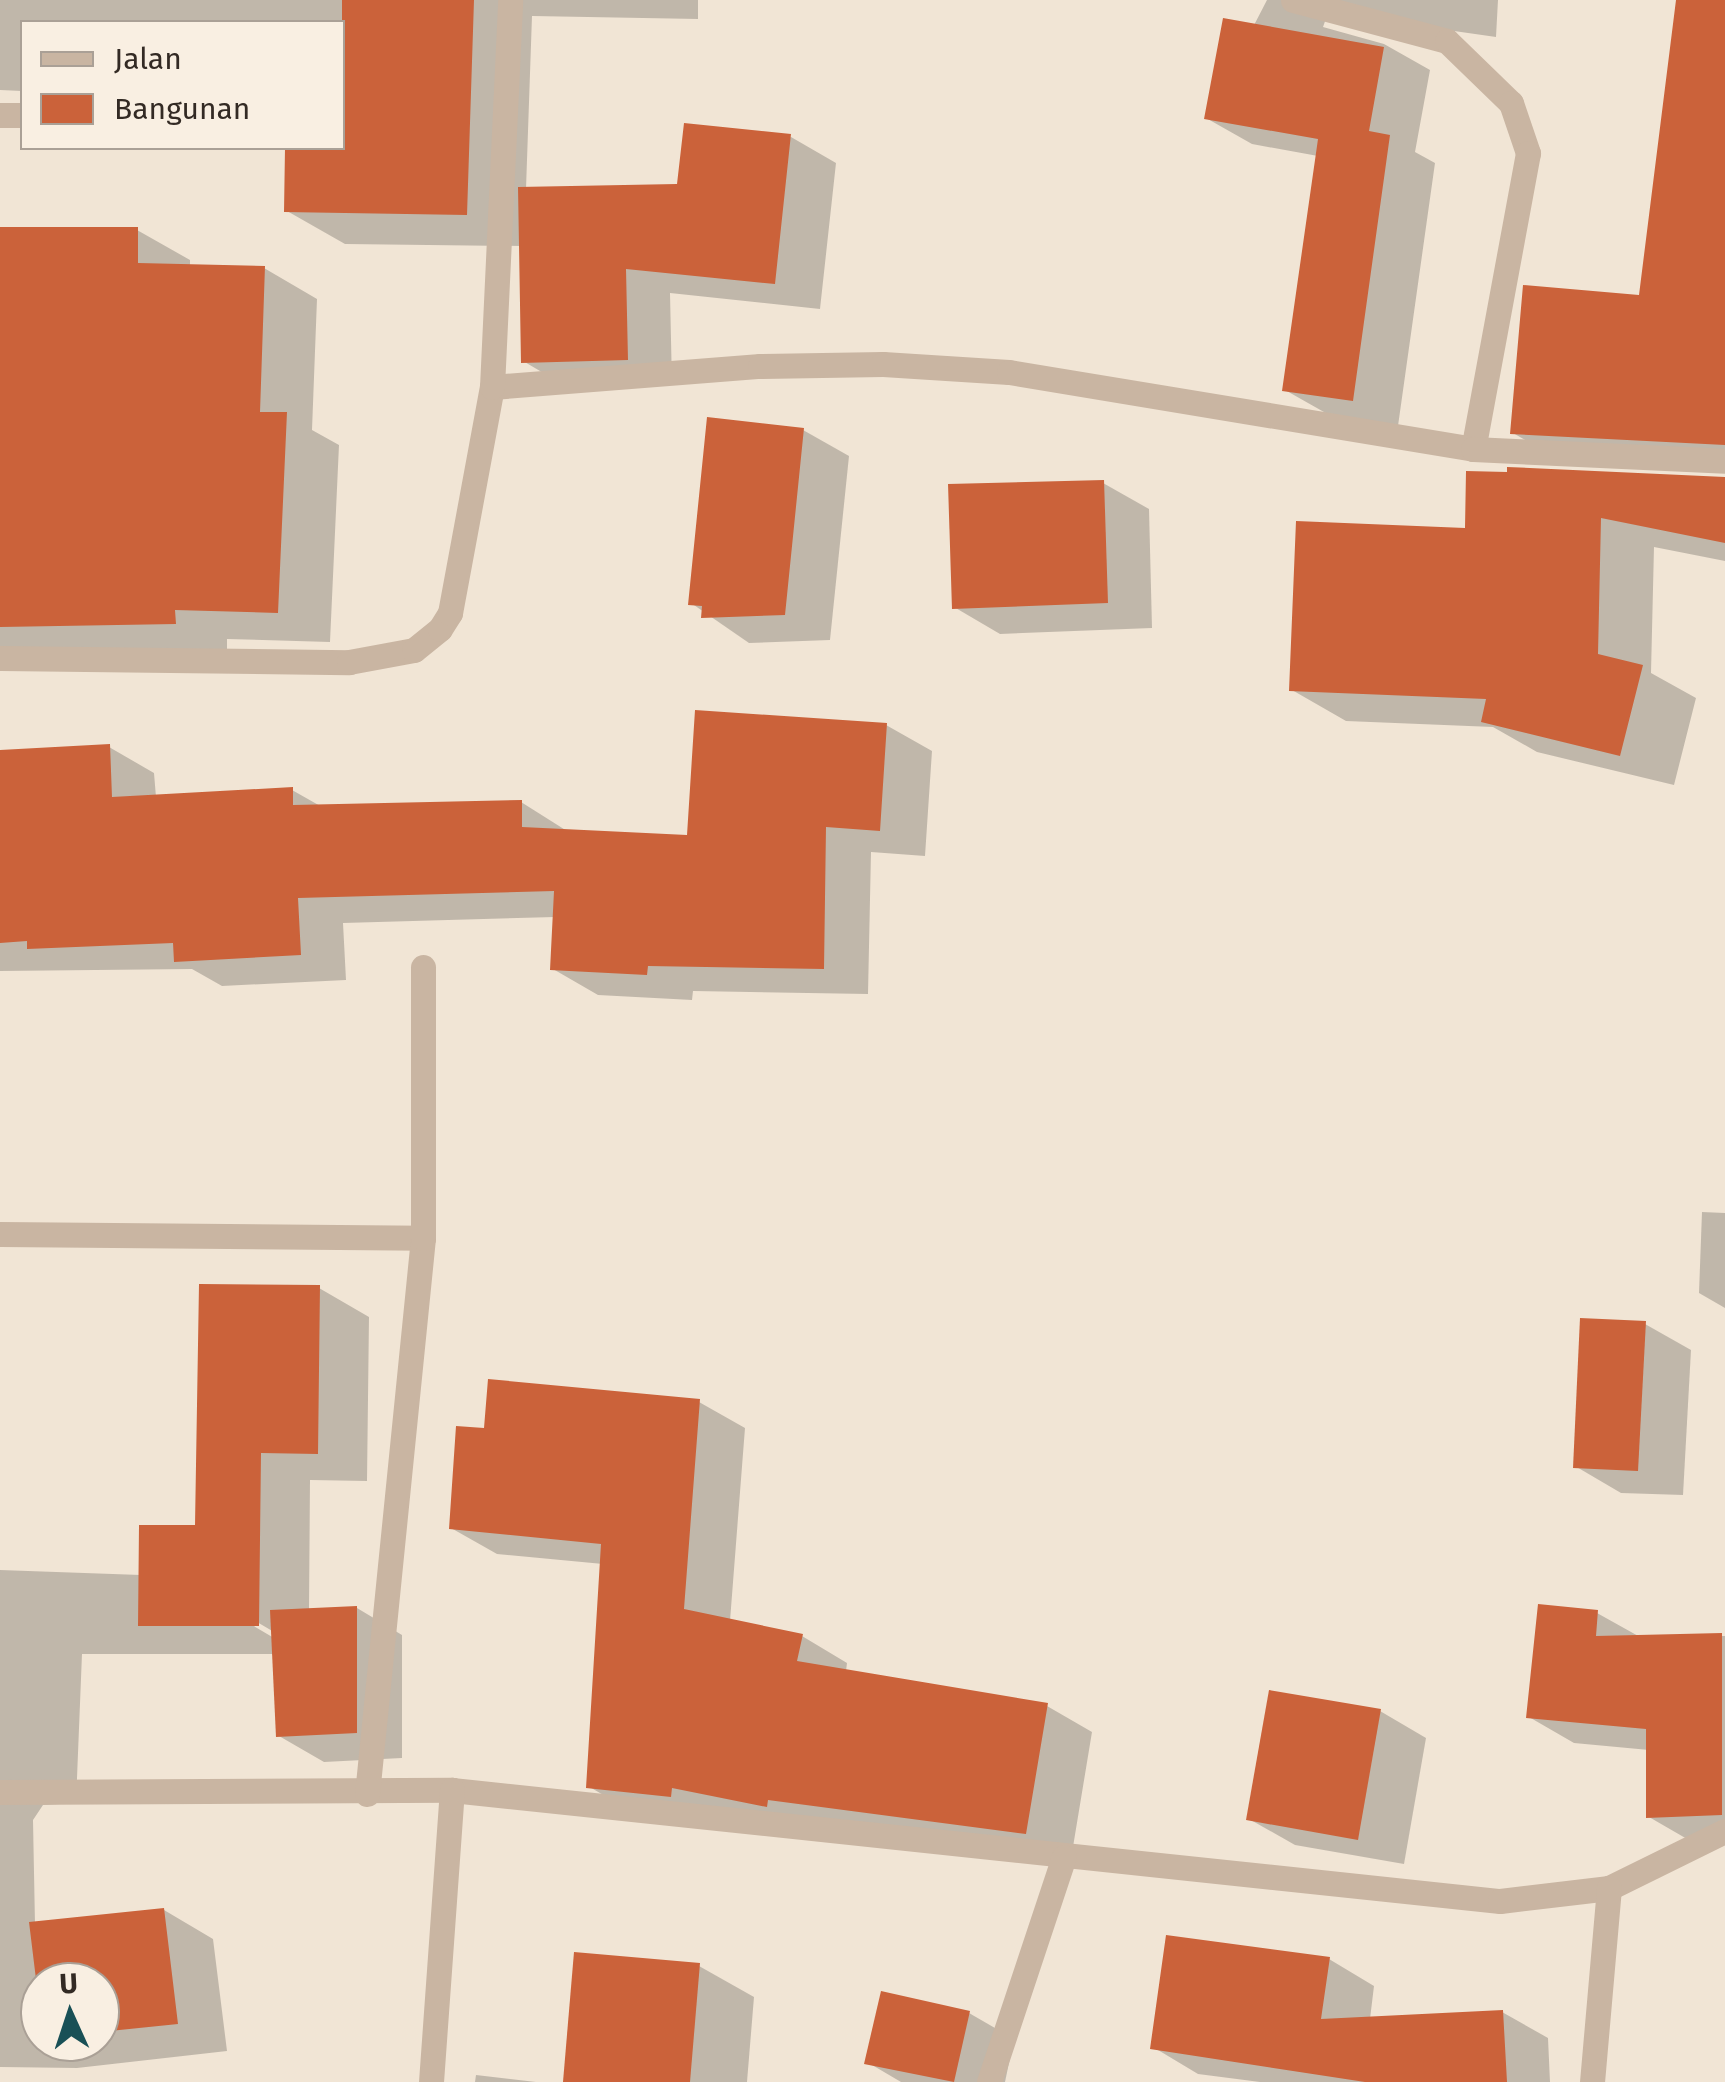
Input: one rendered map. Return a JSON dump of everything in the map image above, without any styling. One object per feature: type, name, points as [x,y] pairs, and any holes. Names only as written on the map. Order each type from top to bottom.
[{"type":"street","points":[[0,658],[349,662],[414,650],[450,613],[492,388],[510,0]]},
{"type":"street","points":[[1293,0],[1448,41],[1511,103],[1528,153],[1473,449]]},
{"type":"street","points":[[492,388],[760,366],[991,371],[1473,449],[1725,461]]},
{"type":"street","points":[[367,1794],[423,1238],[423,966]]},
{"type":"street","points":[[0,1234],[423,1238]]},
{"type":"street","points":[[432,2082],[452,1790]]},
{"type":"street","points":[[0,1792],[367,1794],[452,1790],[1500,1900],[1609,1888],[1725,1831]]},
{"type":"street","points":[[989,2082],[1064,1857]]},
{"type":"street","points":[[1592,2082],[1609,1888]]},
{"type":"building","points":[[342,0],[474,0],[467,215],[284,212],[285,150],[345,150]]},
{"type":"building","points":[[1676,0],[1725,0],[1725,445],[1510,434],[1523,285],[1639,295]]},
{"type":"building","points":[[1223,18],[1384,47],[1369,131],[1390,135],[1353,401],[1282,391],[1318,139],[1204,119]]},
{"type":"building","points":[[684,123],[791,134],[775,284],[626,269],[628,360],[521,363],[518,187],[677,184]]},
{"type":"building","points":[[0,227],[138,227],[138,263],[265,266],[260,412],[287,412],[278,613],[175,610],[176,624],[0,627]]},
{"type":"building","points":[[707,417],[804,428],[785,615],[701,618],[702,606],[688,605]]},
{"type":"building","points":[[1507,467],[1725,477],[1725,543],[1601,518],[1598,654],[1643,665],[1620,756],[1481,722],[1486,699],[1289,691],[1296,521],[1465,528],[1466,471],[1507,472]]},
{"type":"building","points":[[1104,480],[1108,603],[952,609],[948,484]]},
{"type":"building","points":[[695,710],[887,723],[880,831],[826,827],[824,969],[648,966],[647,975],[550,970],[554,891],[298,898],[301,955],[174,962],[173,943],[27,949],[27,941],[0,943],[0,750],[110,744],[112,797],[293,787],[293,805],[522,800],[522,827],[687,835]]},
{"type":"building","points":[[199,1284],[320,1285],[318,1454],[261,1453],[259,1626],[138,1626],[139,1525],[195,1525]]},
{"type":"building","points":[[1580,1318],[1646,1321],[1638,1471],[1573,1468]]},
{"type":"building","points":[[488,1379],[700,1399],[684,1609],[803,1634],[797,1661],[1048,1703],[1026,1834],[768,1800],[767,1807],[672,1788],[671,1797],[586,1788],[601,1544],[449,1529],[456,1426],[484,1428]]},
{"type":"building","points":[[1538,1604],[1598,1610],[1596,1636],[1722,1633],[1722,1815],[1646,1818],[1646,1729],[1526,1718]]},
{"type":"building","points":[[357,1606],[357,1733],[276,1737],[270,1610]]},
{"type":"building","points":[[1269,1690],[1381,1709],[1358,1840],[1246,1820]]},
{"type":"building","points":[[164,1908],[178,2024],[120,2030],[120,1962],[34,1962],[29,1922]]},
{"type":"building","points":[[1166,1935],[1330,1957],[1321,2019],[1503,2010],[1507,2082],[1365,2082],[1150,2049]]},
{"type":"building","points":[[574,1952],[700,1963],[690,2082],[563,2082]]},
{"type":"building","points":[[881,1991],[970,2011],[954,2082],[864,2064]]}]
